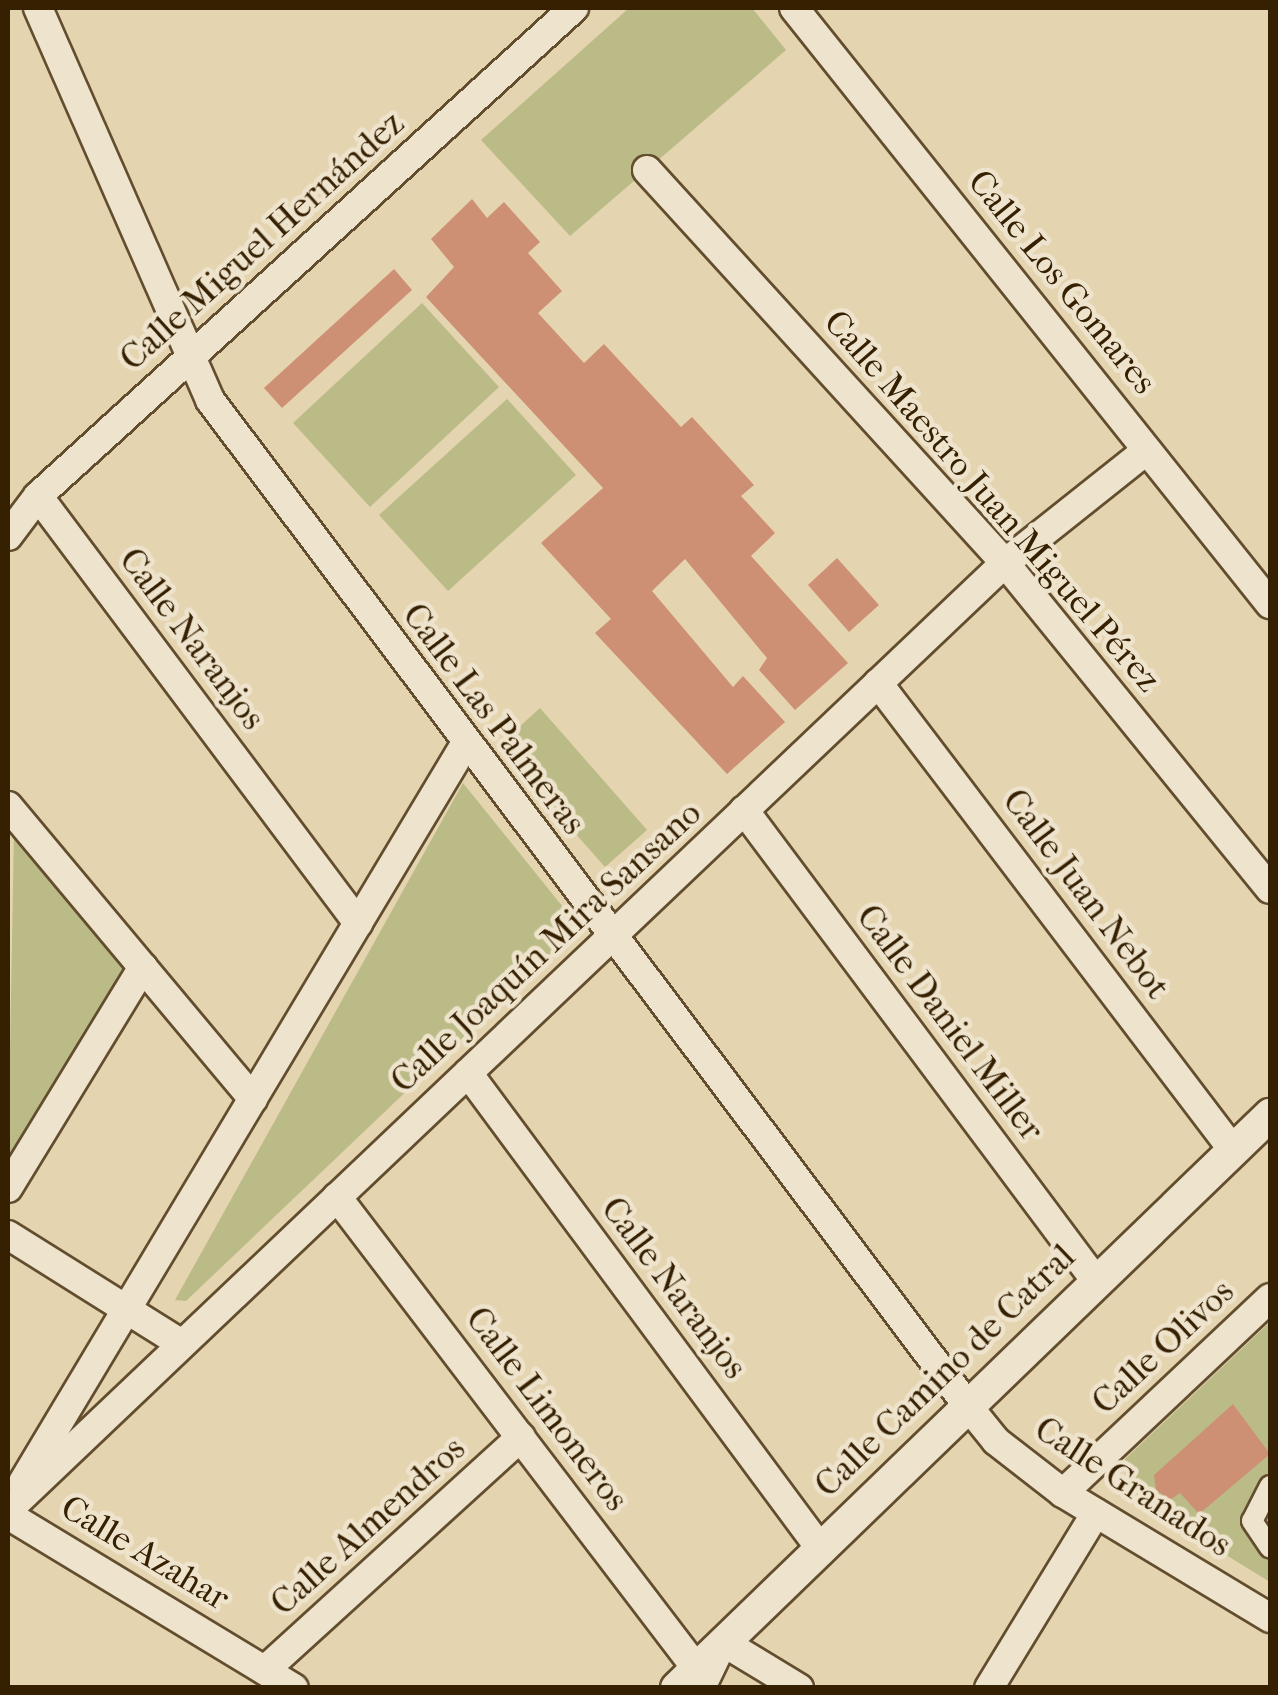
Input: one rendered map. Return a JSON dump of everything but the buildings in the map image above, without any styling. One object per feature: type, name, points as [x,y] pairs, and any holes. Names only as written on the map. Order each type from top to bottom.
[{"type":"street","name":"Calle Las Palmeras","points":[[38,8],[210,400],[464,746],[614,934],[967,1405]]},
{"type":"street","name":"Calle Miguel Hernández","points":[[8,536],[38,496],[574,8]]},
{"type":"street","name":"Calle Los Gomares","points":[[794,8],[1270,604]]},
{"type":"street","name":"Calle Maestro Juan Miguel Pérez","points":[[647,170],[1005,563],[1270,888]]},
{"type":"street","name":"Calle Joaquín Mira Sansano","points":[[8,1511],[1005,563],[1147,450]]},
{"type":"street","name":"Calle Naranjos","points":[[38,496],[358,923]]},
{"type":"street","name":"Calle Juan Nebot","points":[[878,683],[1234,1150]]},
{"type":"street","points":[[8,1511],[464,746]]},
{"type":"street","points":[[8,806],[253,1098]]},
{"type":"street","name":"Calle Daniel Miller","points":[[744,810],[1096,1280]]},
{"type":"street","points":[[8,1188],[144,968]]},
{"type":"street","name":"Calle Naranjos","points":[[468,1072],[820,1548]]},
{"type":"street","name":"Calle Camino de Catral","points":[[691,1681],[723,1642],[1270,1115]]},
{"type":"street","name":"Calle Limoneros","points":[[337,1197],[521,1438],[691,1681]]},
{"type":"street","points":[[8,1234],[182,1344]]},
{"type":"street","name":"Calle Olivos","points":[[1063,1493],[1270,1298]]},
{"type":"street","name":"Calle Granados","points":[[967,1405],[996,1441],[1063,1493],[1270,1618]]},
{"type":"street","name":"Calle Almendros","points":[[265,1670],[521,1438]]},
{"type":"street","points":[[1270,1486],[1252,1521],[1270,1548]]},
{"type":"street","name":"Calle Azahar","points":[[8,1511],[294,1688]]},
{"type":"street","points":[[989,1688],[1096,1513]]},
{"type":"street","points":[[723,1642],[799,1688]]},
{"type":"green space","points":[[629,8],[752,8],[786,50],[570,236],[481,140]]},
{"type":"green space","points":[[422,303],[499,387],[370,507],[293,423]]},
{"type":"green space","points":[[507,399],[576,475],[448,591],[379,515]]},
{"type":"green space","points":[[540,708],[647,830],[605,867],[498,746]]},
{"type":"green space","points":[[463,783],[579,927],[186,1301],[175,1300]]},
{"type":"green space","points":[[14,829],[121,957],[125,975],[8,1162]]},
{"type":"green space","points":[[1270,1322],[1270,1582],[1125,1493],[1125,1459]]}]
